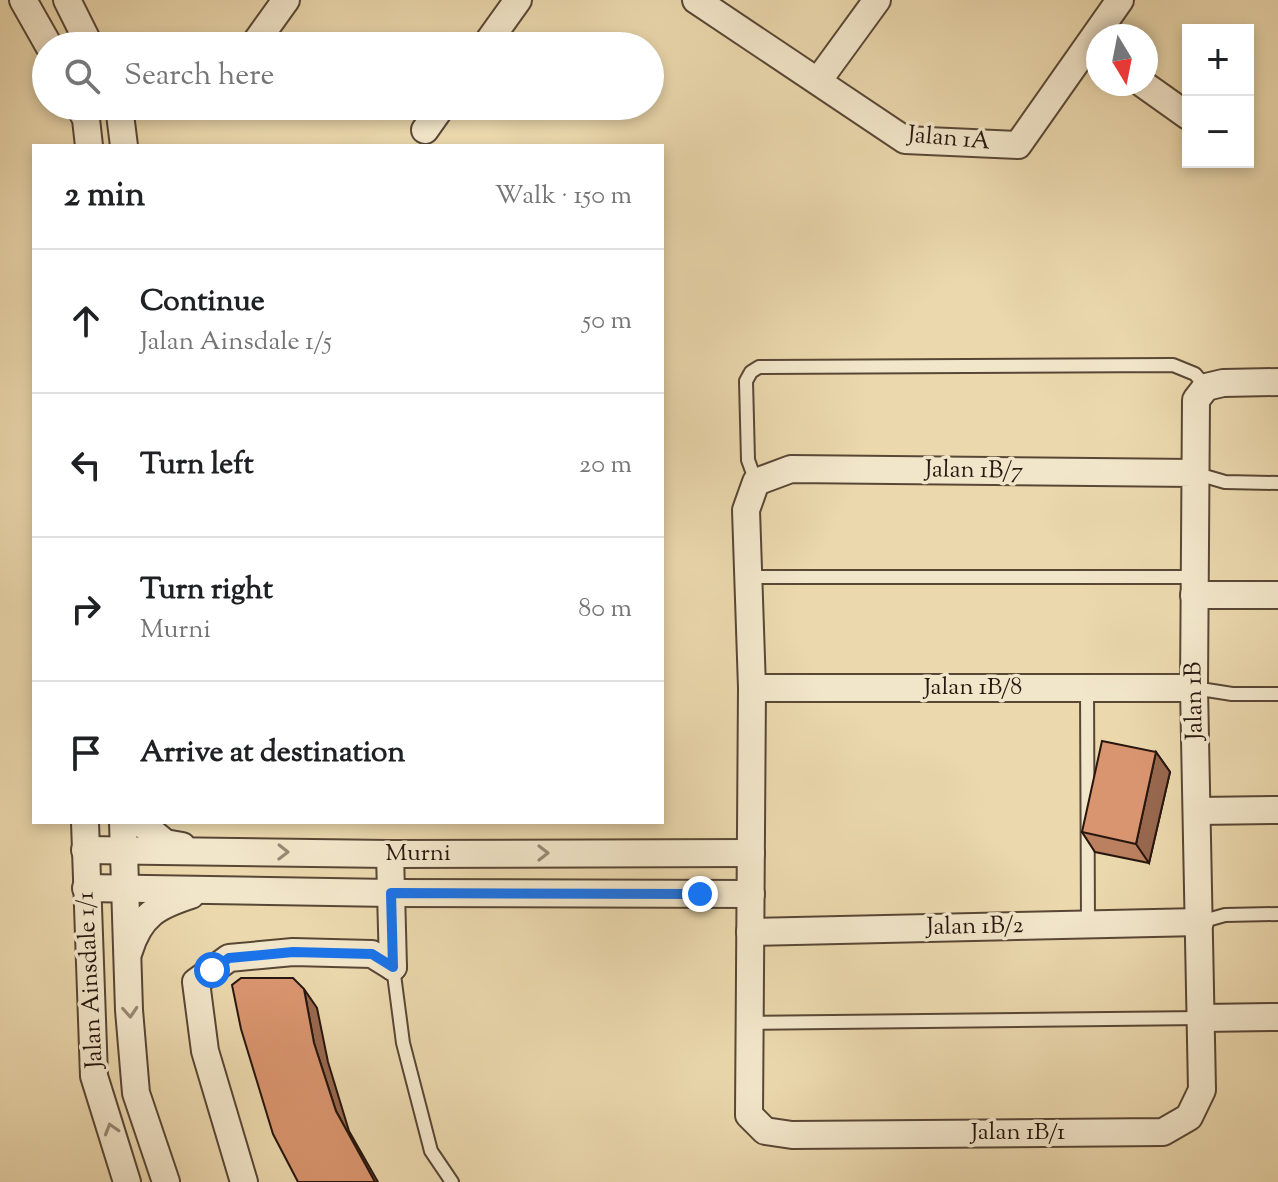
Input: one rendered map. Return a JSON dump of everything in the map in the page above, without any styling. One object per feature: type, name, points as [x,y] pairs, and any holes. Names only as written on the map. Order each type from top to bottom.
[{"type":"street","points":[[23,0],[41,32]]},
{"type":"street","points":[[67,0],[83,32]]},
{"type":"street","points":[[263,32],[286,0]]},
{"type":"street","points":[[495,32],[518,0]]},
{"type":"street","name":"Jalan 1A","points":[[696,0],[905,140],[1018,145],[1086,58]]},
{"type":"street","points":[[818,81],[877,0]]},
{"type":"street","name":"Jalan 1A","points":[[1107,24],[1120,0]]},
{"type":"street","points":[[1158,95],[1182,112]]},
{"type":"street","points":[[86,120],[89,144]]},
{"type":"street","points":[[121,120],[124,144]]},
{"type":"street","points":[[425,130],[432,120]]},
{"type":"street","points":[[1206,387],[1223,383],[1278,382]]},
{"type":"street","name":"Jalan 1B","points":[[1202,1018],[1194,688],[1194,473],[1196,400],[1206,387]]},
{"type":"street","name":"Jalan 1B/7","points":[[756,482],[791,469],[1194,473]]},
{"type":"street","points":[[750,1023],[752,688],[746,510],[756,482]]},
{"type":"street","points":[[1194,586],[1278,595]]},
{"type":"street","name":"Jalan 1B/8","points":[[752,688],[1194,688]]},
{"type":"street","points":[[1197,811],[1278,810]]},
{"type":"street","name":"Jalan Ainsdale 1/1","points":[[85,824],[94,1076],[127,1182]]},
{"type":"street","name":"Jalan Ainsdale 1/1","points":[[123,824],[136,1093],[166,1182]]},
{"type":"street","points":[[142,824],[165,843],[205,851]]},
{"type":"street","name":"Murni","points":[[85,850],[390,854],[751,853]]},
{"type":"street","points":[[595,853],[595,894]]},
{"type":"street","points":[[390,854],[393,967]]},
{"type":"street","name":"Murni","points":[[86,888],[751,894]]},
{"type":"street","points":[[128,957],[137,930],[148,914],[170,902],[206,890]]},
{"type":"street","name":"Jalan 1B/2","points":[[750,932],[1200,922]]},
{"type":"street","points":[[244,1182],[205,1051],[196,982],[229,958],[293,952],[372,954],[393,967]]},
{"type":"street","points":[[1202,1018],[1278,1017]]},
{"type":"street","name":"Jalan 1B/1","points":[[750,1023],[749,1115],[765,1131],[792,1135],[1163,1132],[1189,1117],[1202,1090],[1202,1018]]},
{"type":"lane","points":[[756,482],[748,460],[746,381],[751,372],[759,367],[1173,365],[1195,374],[1206,387]]},
{"type":"lane","points":[[1194,473],[1225,482],[1278,483]]},
{"type":"lane","points":[[748,577],[1194,586]]},
{"type":"lane","points":[[1087,688],[1088,924]]},
{"type":"lane","points":[[1194,688],[1232,694],[1278,694]]},
{"type":"lane","points":[[1200,922],[1225,915],[1278,914]]},
{"type":"lane","points":[[393,967],[403,1043],[431,1151],[452,1182]]},
{"type":"lane","points":[[750,1023],[1202,1018]]},
{"type":"building","points":[[1102,741],[1156,752],[1136,844],[1082,832]]},
{"type":"building","points":[[241,978],[293,978],[304,989],[314,1043],[336,1111],[375,1182],[298,1182],[273,1134],[241,1029],[232,985]]},
{"type":"route","points":[[212,970],[229,958],[293,952],[372,954],[393,967],[391,893],[700,894]]}]
